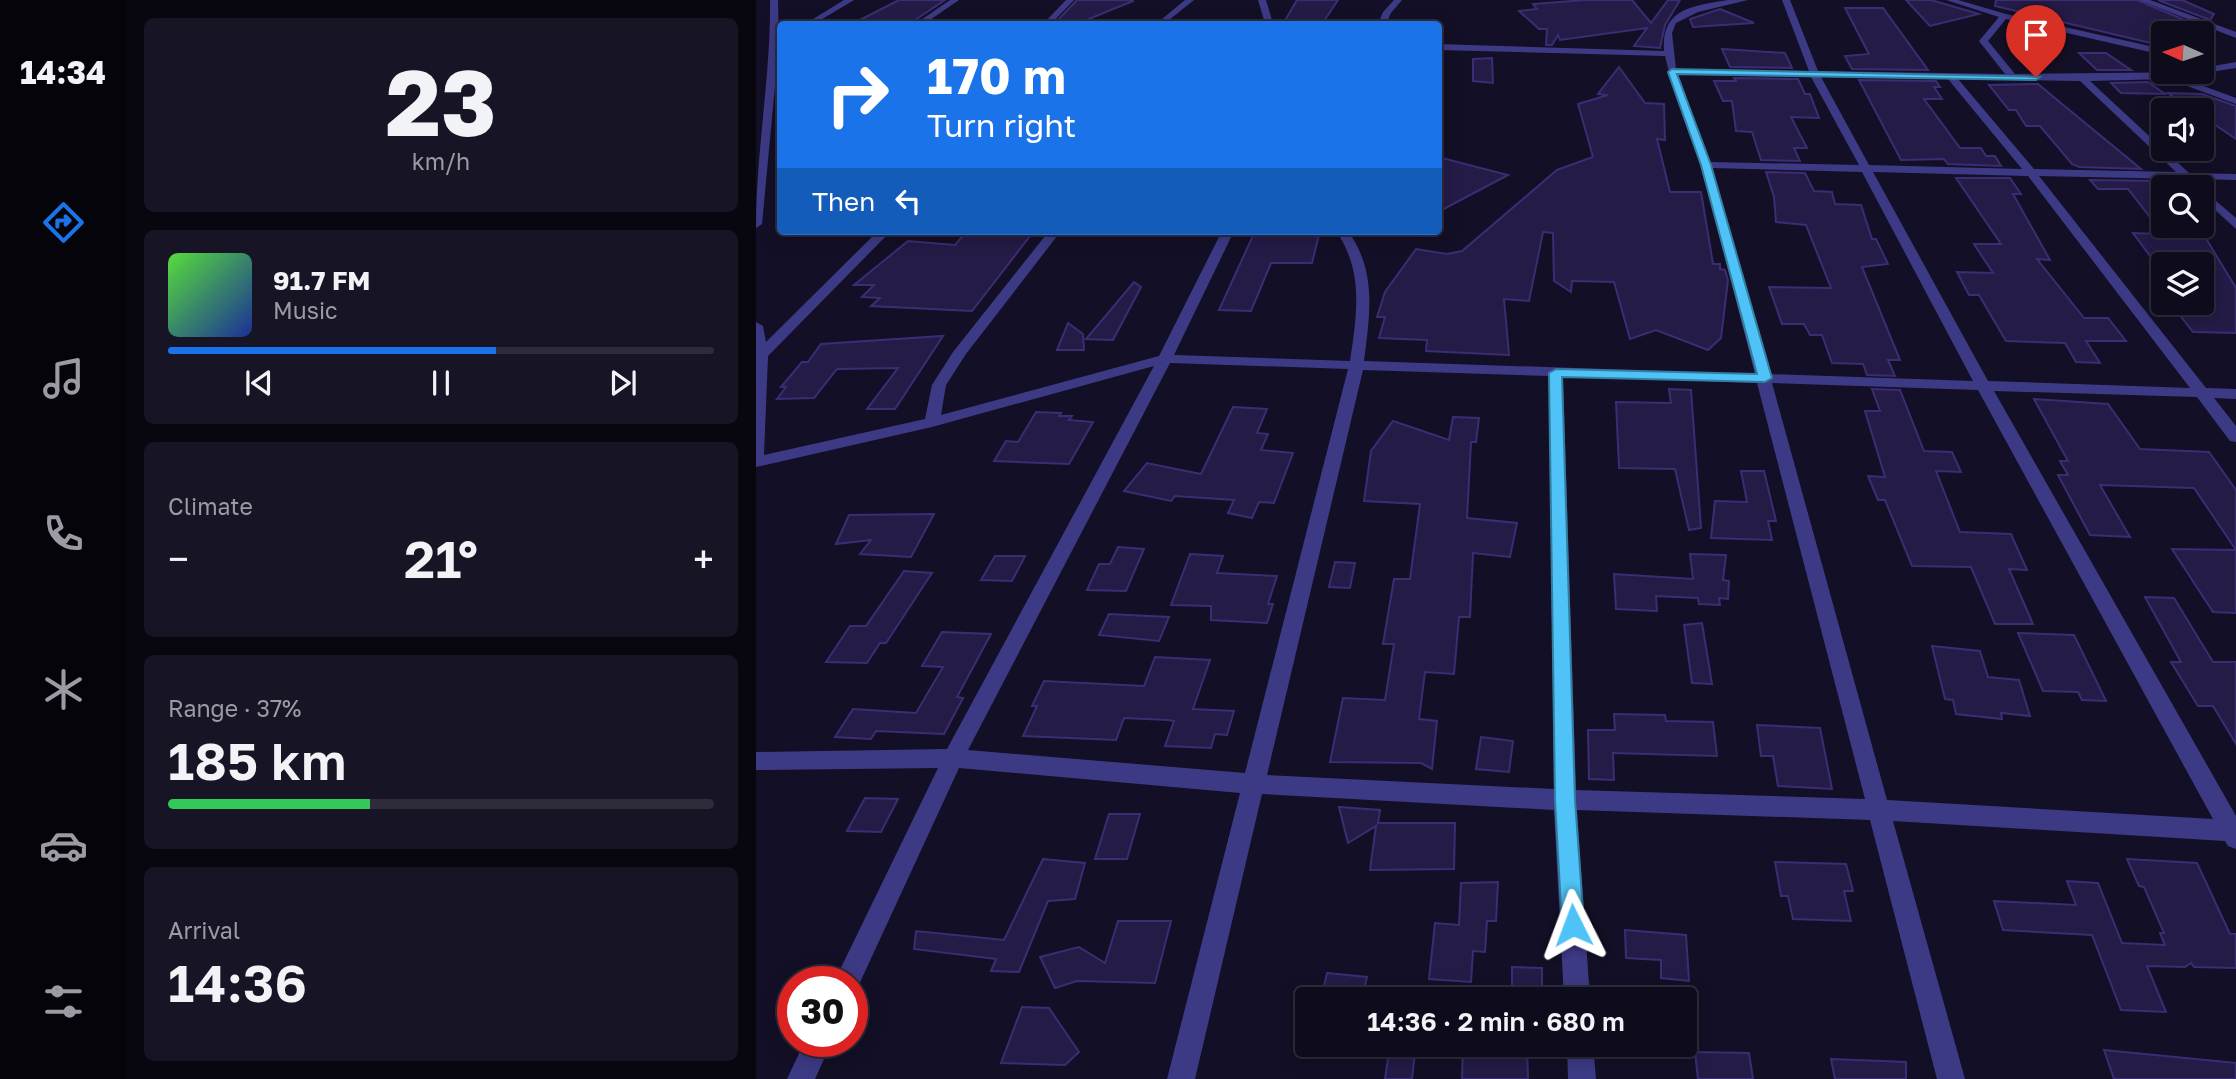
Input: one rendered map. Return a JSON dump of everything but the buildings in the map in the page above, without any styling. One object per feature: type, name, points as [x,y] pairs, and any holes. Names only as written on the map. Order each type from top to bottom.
[{"type":"street","points":[[774,0],[777,25]]},
{"type":"street","points":[[814,21],[850,0]]},
{"type":"street","points":[[924,21],[955,0]]},
{"type":"street","points":[[1050,21],[1070,0]]},
{"type":"street","points":[[1164,21],[1190,0]]},
{"type":"street","points":[[1262,0],[1267,21]]},
{"type":"street","points":[[1383,21],[1387,12],[1398,0]]},
{"type":"street","points":[[1744,0],[1720,2],[1674,20],[1668,29],[1672,72],[1706,165],[1951,1079]]},
{"type":"street","points":[[1786,0],[1802,48],[1814,73],[1869,170],[1983,385],[2235,833]]},
{"type":"street","points":[[1950,0],[1969,3],[2004,16],[2151,49]]},
{"type":"street","points":[[2143,0],[2236,35]]},
{"type":"street","points":[[2004,16],[1983,41],[2012,77]]},
{"type":"street","points":[[1442,47],[1670,54]]},
{"type":"street","points":[[756,224],[771,84],[777,52]]},
{"type":"street","points":[[2214,60],[2236,64]]},
{"type":"street","points":[[2214,69],[2236,64]]},
{"type":"street","points":[[1672,72],[2082,78],[2151,76]]},
{"type":"street","points":[[1950,75],[2032,174],[2236,437]]},
{"type":"street","points":[[2082,78],[2185,175]]},
{"type":"street","points":[[756,86],[771,84]]},
{"type":"street","points":[[2190,84],[2236,101]]},
{"type":"street","points":[[765,140],[777,140]]},
{"type":"street","points":[[1706,165],[2151,176]]},
{"type":"street","points":[[2214,177],[2236,177]]},
{"type":"street","points":[[2214,204],[2236,225]]},
{"type":"street","points":[[761,355],[881,235]]},
{"type":"street","points":[[932,422],[940,385],[960,352],[1052,235]]},
{"type":"street","points":[[855,966],[953,758],[1165,359],[1226,235]]},
{"type":"street","points":[[1181,1079],[1357,363],[1366,291],[1354,252],[1344,235]]},
{"type":"street","points":[[756,326],[761,355],[756,455]]},
{"type":"street","points":[[756,462],[932,422],[1165,359],[1357,363],[1556,373],[2236,394]]},
{"type":"street","points":[[1556,373],[1565,800],[1576,987]]},
{"type":"street","points":[[756,761],[953,758],[1255,784],[1565,800],[1878,810],[2235,833]]},
{"type":"street","points":[[801,1079],[811,1057]]},
{"type":"street","points":[[1581,1057],[1582,1079]]},
{"type":"route","points":[[1573,925],[1565,800],[1556,373],[1765,378],[1706,165],[1672,72],[2036,77]]}]
